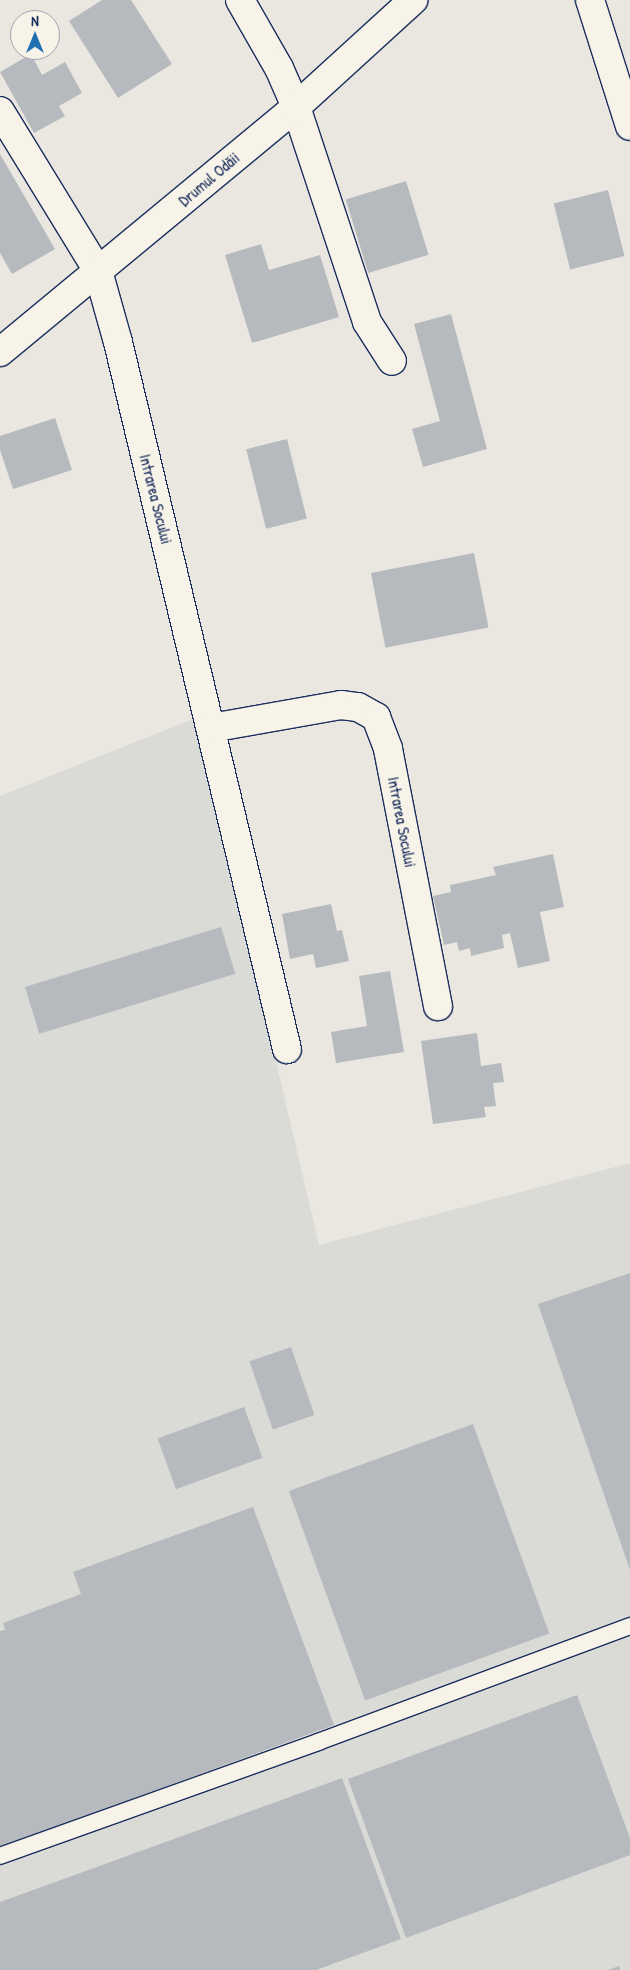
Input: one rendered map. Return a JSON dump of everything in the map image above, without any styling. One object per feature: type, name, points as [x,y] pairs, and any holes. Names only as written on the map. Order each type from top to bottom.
[{"type":"street","points":[[240,0],[279,68],[296,107],[367,322],[392,361]]},
{"type":"street","name":"Drumul Odăii","points":[[0,352],[296,107],[413,0]]},
{"type":"street","points":[[590,0],[630,126]]},
{"type":"street","name":"Intrarea Socului","points":[[0,111],[98,271],[118,342],[287,1049]]},
{"type":"street","name":"Intrarea Socului","points":[[211,728],[341,705],[358,707],[376,717],[388,750],[438,1006]]},
{"type":"lane","points":[[0,1856],[630,1626]]},
{"type":"shaded area","points":[[201,716],[262,1002],[319,1245],[630,1163],[630,1970],[0,1970],[0,796]]},
{"type":"building","points":[[102,0],[131,0],[172,64],[118,98],[69,21]]},
{"type":"building","points":[[21,60],[34,60],[42,75],[65,62],[82,93],[59,106],[65,116],[34,133],[0,72]]},
{"type":"building","points":[[0,154],[55,249],[12,274],[0,253]]},
{"type":"building","points":[[406,181],[429,255],[368,273],[346,199]]},
{"type":"building","points":[[608,190],[624,256],[570,270],[554,204]]},
{"type":"building","points":[[261,244],[269,270],[320,255],[339,317],[252,343],[225,255]]},
{"type":"building","points":[[451,314],[487,449],[423,467],[412,429],[440,421],[414,324]]},
{"type":"building","points":[[55,418],[72,470],[13,489],[0,450],[0,436]]},
{"type":"building","points":[[287,439],[307,519],[266,529],[246,449]]},
{"type":"building","points":[[474,553],[489,628],[385,648],[371,573]]},
{"type":"building","points":[[553,854],[564,907],[540,912],[550,961],[518,968],[510,933],[502,935],[504,948],[471,956],[470,948],[459,951],[457,942],[444,945],[433,896],[451,892],[450,885],[496,875],[493,867]]},
{"type":"building","points":[[331,904],[337,931],[342,930],[349,961],[316,968],[313,954],[290,959],[282,914]]},
{"type":"building","points":[[221,927],[235,974],[39,1034],[25,987]]},
{"type":"building","points":[[390,971],[404,1052],[336,1063],[331,1032],[367,1026],[359,976]]},
{"type":"building","points":[[477,1033],[481,1066],[501,1063],[504,1082],[493,1083],[496,1106],[484,1107],[486,1117],[433,1124],[421,1041]]},
{"type":"building","points":[[630,1273],[630,1570],[538,1304]]},
{"type":"building","points":[[291,1347],[314,1415],[273,1429],[249,1361]]},
{"type":"building","points":[[244,1407],[262,1458],[176,1489],[158,1438]]},
{"type":"building","points":[[473,1424],[549,1634],[365,1701],[289,1491]]},
{"type":"building","points":[[253,1507],[334,1725],[0,1847],[0,1631],[5,1630],[3,1623],[81,1594],[73,1572]]},
{"type":"building","points":[[577,1695],[630,1838],[630,1855],[406,1938],[348,1779]]},
{"type":"building","points":[[342,1778],[401,1939],[316,1970],[0,1970],[0,1902]]},
{"type":"building","points":[[619,1966],[620,1970],[608,1970]]}]
